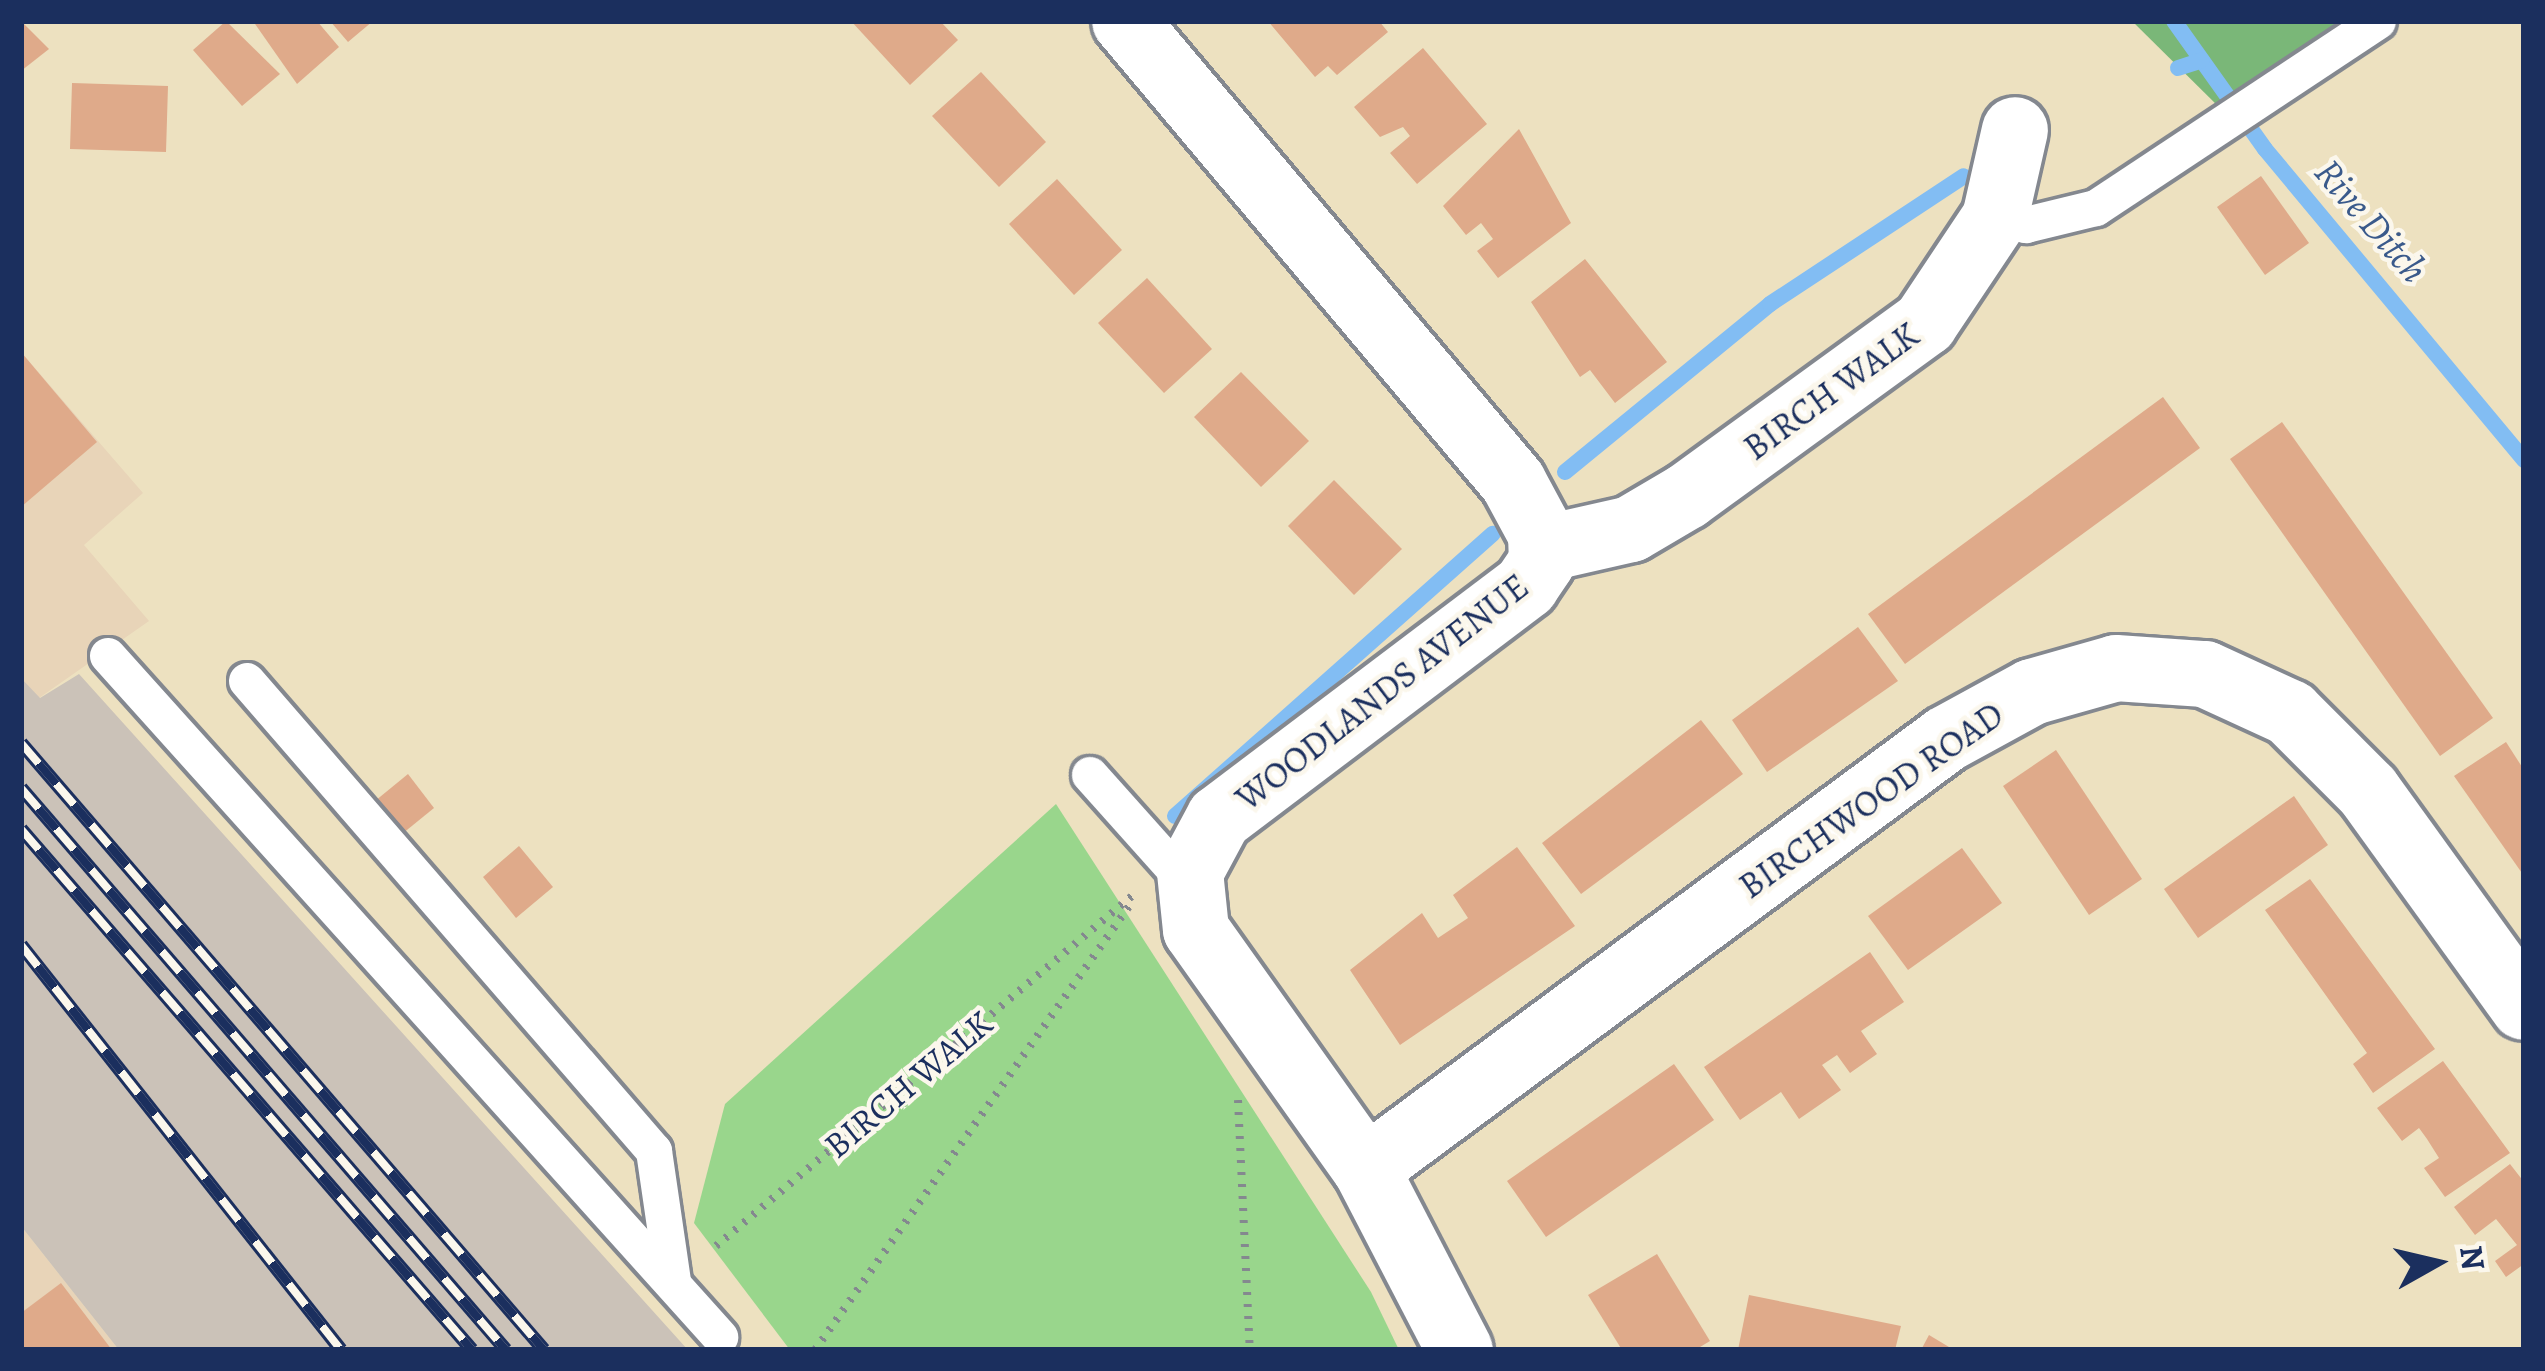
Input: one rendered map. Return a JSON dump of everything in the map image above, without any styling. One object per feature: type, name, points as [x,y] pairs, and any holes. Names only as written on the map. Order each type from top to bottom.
[{"type":"street","name":"WOODLANDS AVENUE","points":[[1125,21],[1514,482],[1543,549],[1526,586],[1219,818],[1166,886]]},
{"type":"street","name":"BIRCH WALK","points":[[1543,549],[1631,529],[1848,381],[1948,298],[1995,218],[2015,130]]},
{"type":"street","name":"BIRCHWOOD ROAD","points":[[1366,1169],[1946,739],[2032,692],[2116,668],[2205,674],[2290,712],[2368,791],[2524,1007]]},
{"type":"street","points":[[1166,886],[1366,1169],[1460,1350]]},
{"type":"lane","points":[[1995,218],[2026,226],[2096,208],[2243,117],[2378,21]]},
{"type":"lane","points":[[108,656],[720,1337]]},
{"type":"lane","points":[[247,681],[654,1151],[673,1282]]},
{"type":"lane","points":[[1090,775],[1166,886]]},
{"type":"path","name":"BIRCH WALK","points":[[673,1282],[1166,886]]},
{"type":"path","points":[[815,1350],[1166,886]]},
{"type":"path","points":[[1238,1083],[1250,1350]]},
{"type":"shaded area","points":[[21,352],[143,493],[84,545],[149,621],[39,698],[21,678]]},
{"type":"shaded area","points":[[79,674],[688,1350],[119,1350],[21,1226],[21,678],[40,698]]},
{"type":"shaded area","points":[[21,1226],[119,1350],[21,1350]]},
{"type":"green space","points":[[2132,21],[2343,21],[2224,112]]},
{"type":"green space","points":[[1056,804],[1371,1292],[1399,1350],[790,1350],[694,1223],[725,1104]]},
{"type":"building","points":[[21,21],[49,49],[21,71]]},
{"type":"building","points":[[226,21],[280,74],[242,106],[193,50]]},
{"type":"building","points":[[253,21],[317,21],[339,47],[297,84]]},
{"type":"building","points":[[330,21],[373,21],[348,42]]},
{"type":"building","points":[[851,21],[940,21],[958,40],[910,85]]},
{"type":"building","points":[[1268,21],[1379,21],[1388,32],[1337,75],[1328,66],[1315,77]]},
{"type":"building","points":[[1423,48],[1487,124],[1417,184],[1390,153],[1410,136],[1403,127],[1380,137],[1354,107]]},
{"type":"building","points":[[981,72],[1046,142],[999,187],[932,116]]},
{"type":"building","points":[[72,83],[168,86],[166,152],[70,149]]},
{"type":"building","points":[[1519,129],[1571,223],[1498,278],[1477,251],[1493,239],[1481,223],[1466,235],[1443,206]]},
{"type":"building","points":[[2261,176],[2309,243],[2265,275],[2217,207]]},
{"type":"building","points":[[1057,179],[1122,250],[1074,295],[1009,224]]},
{"type":"building","points":[[1585,259],[1667,362],[1615,403],[1590,370],[1580,377],[1531,302]]},
{"type":"building","points":[[1147,278],[1212,349],[1164,393],[1098,323]]},
{"type":"building","points":[[21,352],[97,442],[21,507]]},
{"type":"building","points":[[1241,372],[1309,441],[1261,487],[1194,417]]},
{"type":"building","points":[[2163,397],[2200,448],[1905,664],[1868,614]]},
{"type":"building","points":[[2282,422],[2493,718],[2440,756],[2230,459]]},
{"type":"building","points":[[1334,480],[1402,549],[1354,595],[1288,526]]},
{"type":"building","points":[[1858,627],[1898,681],[1767,772],[1732,720]]},
{"type":"building","points":[[1701,720],[1743,774],[1581,894],[1542,843]]},
{"type":"building","points":[[2506,742],[2524,770],[2524,876],[2454,776]]},
{"type":"building","points":[[2056,750],[2142,879],[2089,915],[2003,786]]},
{"type":"building","points":[[408,774],[434,808],[402,834],[375,801]]},
{"type":"building","points":[[2294,796],[2328,845],[2198,938],[2164,889]]},
{"type":"building","points":[[519,846],[553,887],[516,918],[483,877]]},
{"type":"building","points":[[1517,847],[1575,926],[1400,1045],[1350,970],[1422,913],[1438,938],[1468,918],[1453,895]]},
{"type":"building","points":[[1962,848],[2002,903],[1908,970],[1868,916]]},
{"type":"building","points":[[2310,879],[2435,1049],[2373,1093],[2353,1064],[2367,1053],[2265,910]]},
{"type":"building","points":[[1870,952],[1904,1002],[1861,1031],[1877,1054],[1850,1073],[1837,1055],[1822,1065],[1841,1090],[1799,1119],[1781,1092],[1740,1120],[1704,1067]]},
{"type":"building","points":[[2443,1061],[2510,1153],[2445,1197],[2424,1168],[2439,1158],[2419,1128],[2402,1141],[2377,1108]]},
{"type":"building","points":[[1674,1064],[1714,1120],[1546,1237],[1507,1181]]},
{"type":"building","points":[[2510,1164],[2524,1182],[2524,1264],[2506,1277],[2495,1261],[2517,1245],[2496,1219],[2475,1235],[2454,1207]]},
{"type":"building","points":[[1657,1254],[1710,1341],[1695,1350],[1622,1350],[1588,1295]]},
{"type":"building","points":[[61,1283],[112,1350],[21,1350],[21,1313]]},
{"type":"building","points":[[1749,1295],[1901,1326],[1895,1350],[1738,1350]]},
{"type":"building","points":[[1929,1335],[1954,1350],[1921,1350]]},
{"type":"waterway","name":"Rive Ditch","points":[[2174,21],[2265,149],[2524,460]]},
{"type":"waterway","points":[[2178,68],[2202,60]]},
{"type":"waterway","points":[[1565,472],[1770,304],[1964,176]]},
{"type":"waterway","points":[[1175,816],[1493,534]]},
{"type":"railway","points":[[21,743],[544,1350]]},
{"type":"railway","points":[[21,788],[506,1350]]},
{"type":"railway","points":[[21,829],[472,1350]]},
{"type":"railway","points":[[21,945],[341,1350]]}]
